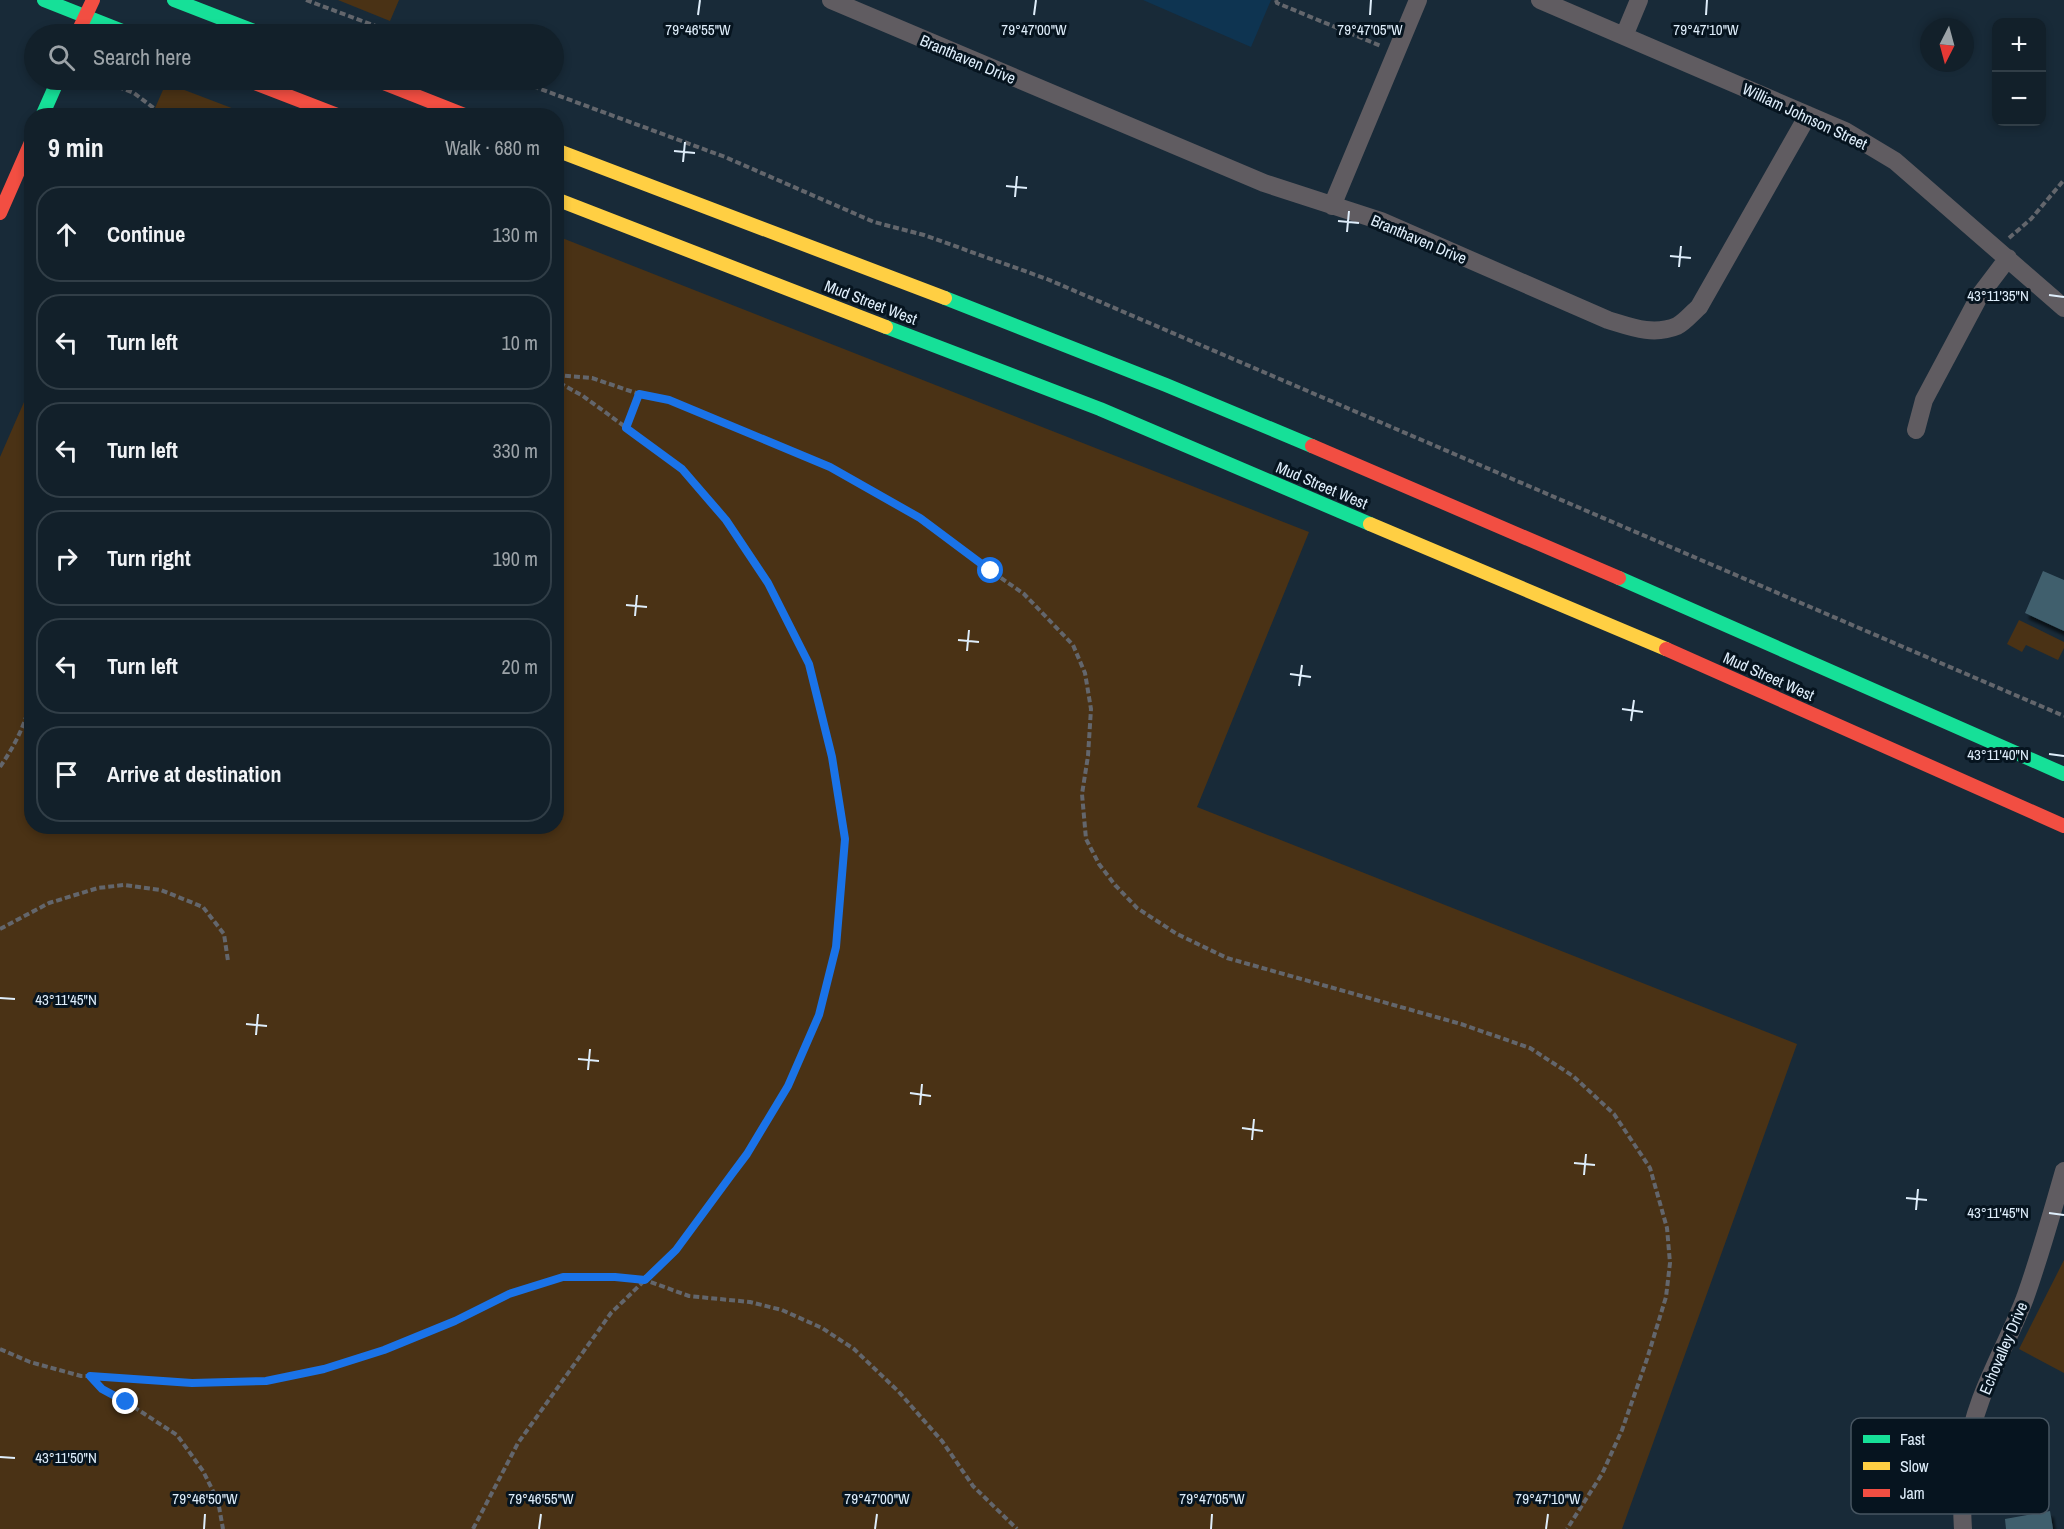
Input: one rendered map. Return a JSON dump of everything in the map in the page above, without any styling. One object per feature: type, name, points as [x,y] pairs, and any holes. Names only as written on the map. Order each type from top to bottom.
[{"type":"main road","points":[[44,0],[104,24]]},
{"type":"main road","points":[[82,24],[93,0]]},
{"type":"main road","points":[[174,0],[236,24]]},
{"type":"main road","points":[[46,108],[54,90]]},
{"type":"main road","points":[[273,90],[319,108]]},
{"type":"main road","points":[[401,90],[447,108]]},
{"type":"main road","name":"Mud Street West","points":[[564,153],[934,292],[1250,420],[1741,631],[2064,774]]},
{"type":"main road","points":[[0,213],[24,158]]},
{"type":"main road","name":"Mud Street West","points":[[564,202],[1100,409],[1664,648],[2064,826]]},
{"type":"street","name":"Branthaven Drive","points":[[831,0],[1253,179],[1381,221],[1608,320],[1639,330],[1654,331],[1678,325],[1699,307],[1808,115]]},
{"type":"street","points":[[1332,206],[1418,0]]},
{"type":"street","name":"William Johnson Street","points":[[1540,0],[1845,131],[1895,161],[2064,308]]},
{"type":"street","points":[[1624,36],[1640,0]]},
{"type":"street","points":[[1916,430],[1924,400],[2003,253]]},
{"type":"street","name":"Echovalley Drive","points":[[1976,1418],[1981,1399],[2024,1299],[2064,1171]]},
{"type":"street","name":"Echovalley Drive","points":[[1962,1514],[1963,1529]]},
{"type":"path","points":[[306,0],[370,24]]},
{"type":"path","points":[[1276,0],[1277,3],[1395,52]]},
{"type":"path","points":[[126,90],[154,108]]},
{"type":"path","points":[[543,90],[724,157],[874,222],[924,236],[1047,279],[2064,716]]},
{"type":"path","points":[[2003,253],[2064,180]]},
{"type":"path","points":[[564,376],[592,378],[639,394],[669,400],[830,467],[920,518],[1024,594],[1073,645],[1085,673],[1091,709],[1088,756],[1082,794],[1086,838],[1099,864],[1137,908],[1177,934],[1227,958],[1450,1021],[1530,1048],[1573,1076],[1614,1114],[1650,1168],[1667,1228],[1670,1263],[1665,1297],[1647,1359],[1622,1430],[1602,1473],[1567,1529]]},
{"type":"path","points":[[473,1529],[518,1443],[611,1313],[676,1250],[747,1154],[788,1086],[819,1015],[836,947],[845,839],[832,757],[809,664],[768,583],[726,520],[682,469],[583,396],[564,385]]},
{"type":"path","points":[[626,428],[639,394]]},
{"type":"path","points":[[0,766],[24,722]]},
{"type":"path","points":[[0,929],[49,903],[98,888],[133,886],[161,890],[203,907],[224,934],[228,961]]},
{"type":"path","points":[[0,1355],[1,1350],[30,1362],[81,1376],[192,1383],[266,1381],[324,1369],[384,1350],[455,1321],[509,1294],[563,1277],[615,1277],[645,1280],[689,1296],[750,1302],[782,1310],[822,1328],[854,1349],[898,1391],[942,1441],[973,1486],[1017,1529]]},
{"type":"path","points":[[90,1376],[102,1389],[177,1436],[203,1471],[218,1501],[223,1529]]},
{"type":"shaded area","points":[[338,0],[399,0],[390,21]]},
{"type":"shaded area","points":[[1143,0],[1271,0],[1251,47]]},
{"type":"shaded area","points":[[163,90],[184,90],[232,108],[155,108]]},
{"type":"shaded area","points":[[564,239],[1309,532],[1197,807],[1797,1044],[1622,1529],[0,1529],[0,457],[24,402],[24,834],[564,834]]},
{"type":"shaded area","points":[[2019,620],[2064,642],[2064,648],[2058,660],[2026,645],[2022,652],[2007,644]]},
{"type":"shaded area","points":[[2064,1260],[2064,1373],[2019,1349]]},
{"type":"building","points":[[2043,571],[2064,580],[2064,631],[2025,613]]},
{"type":"building","points":[[2049,1511],[2053,1529],[2006,1529],[2005,1519],[2049,1514]]},
{"type":"traffic: fast","points":[[44,0],[105,24]]},
{"type":"traffic: fast","points":[[174,0],[236,24]]},
{"type":"traffic: fast","points":[[46,108],[54,90]]},
{"type":"traffic: fast","points":[[945,298],[1166,385],[1312,446]]},
{"type":"traffic: fast","points":[[886,327],[1100,409],[1370,524]]},
{"type":"traffic: fast","points":[[1619,578],[2064,774]]},
{"type":"traffic: slow","points":[[564,153],[945,298]]},
{"type":"traffic: slow","points":[[564,202],[886,327]]},
{"type":"traffic: slow","points":[[1370,524],[1666,649]]},
{"type":"traffic: jam","points":[[82,24],[93,0]]},
{"type":"traffic: jam","points":[[273,90],[319,108]]},
{"type":"traffic: jam","points":[[401,90],[447,108]]},
{"type":"traffic: jam","points":[[0,213],[24,158]]},
{"type":"traffic: jam","points":[[1312,446],[1619,578]]},
{"type":"traffic: jam","points":[[1666,649],[2064,826]]},
{"type":"route","points":[[126,1402],[102,1389],[90,1376],[192,1383],[266,1381],[324,1369],[384,1350],[455,1321],[509,1294],[563,1277],[615,1277],[645,1280],[676,1250],[747,1154],[788,1086],[819,1015],[836,947],[845,839],[832,757],[809,664],[768,583],[726,520],[682,469],[626,428],[639,394],[669,400],[830,467],[920,518],[991,571]]}]
